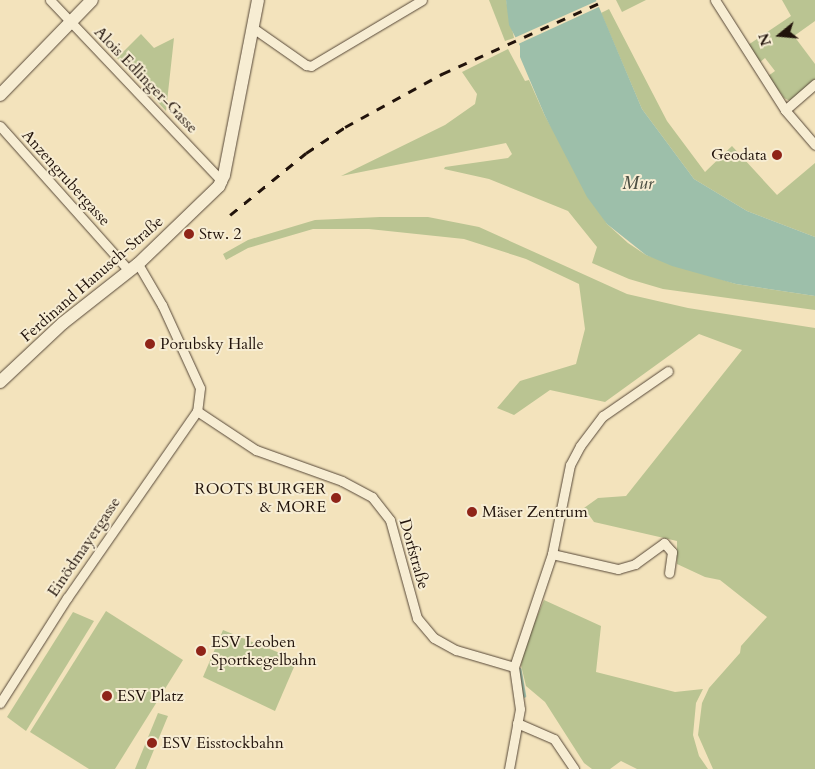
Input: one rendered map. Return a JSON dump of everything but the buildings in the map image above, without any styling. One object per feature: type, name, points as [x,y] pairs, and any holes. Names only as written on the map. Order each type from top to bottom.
[{"type":"street","name":"Alois Edlinger-Gasse","points":[[50,0],[100,56],[122,74],[222,181]]},
{"type":"street","points":[[0,95],[92,0]]},
{"type":"street","points":[[222,181],[258,0]]},
{"type":"street","points":[[253,28],[306,65],[312,66],[422,0]]},
{"type":"street","points":[[715,0],[785,110],[815,145]]},
{"type":"street","points":[[785,110],[815,84]]},
{"type":"street","name":"Anzengrubergasse","points":[[0,126],[133,268]]},
{"type":"street","name":"Ferdinand Hanusch-Straße","points":[[2,377],[63,323],[133,268],[222,181]]},
{"type":"street","points":[[133,268],[162,305],[200,388],[196,411]]},
{"type":"street","points":[[509,769],[520,709],[514,667],[552,554],[570,465],[588,432],[603,416],[668,371]]},
{"type":"street","name":"Dorfstraße","points":[[196,411],[256,450],[342,481],[372,496],[390,520],[417,618],[434,638],[456,650],[514,667]]},
{"type":"street","name":"Einödmayergasse","points":[[0,703],[66,598],[196,411]]},
{"type":"street","points":[[552,554],[594,565],[625,568],[664,543],[672,552],[669,573]]},
{"type":"street","points":[[517,723],[554,740],[574,769]]},
{"type":"shaded area","points":[[489,0],[506,0],[514,38],[505,41]]},
{"type":"shaded area","points":[[616,0],[646,0],[622,12]]},
{"type":"shaded area","points":[[782,0],[815,0],[815,21],[794,36],[815,64],[815,79],[790,101],[784,98],[768,76],[775,71],[765,58],[759,63],[748,45],[791,16]]},
{"type":"shaded area","points":[[609,9],[667,121],[705,172],[732,146],[777,195],[815,163],[815,237],[747,211],[694,179],[642,109],[601,13]]},
{"type":"shaded area","points":[[141,34],[154,48],[174,38],[166,111],[117,58]]},
{"type":"shaded area","points":[[508,49],[525,81],[529,80],[545,116],[607,224],[628,243],[646,255],[736,284],[815,296],[815,310],[663,289],[629,279],[592,263],[597,247],[568,211],[489,179],[444,169],[445,167],[508,158],[512,154],[506,143],[341,176],[445,125],[475,104],[477,94],[462,72]]},
{"type":"shaded area","points":[[428,217],[479,227],[627,294],[688,308],[815,328],[815,769],[713,769],[698,735],[702,703],[709,688],[740,653],[741,646],[767,617],[720,580],[705,577],[677,564],[677,541],[594,522],[584,508],[598,498],[626,496],[742,350],[699,334],[605,402],[550,390],[514,415],[497,408],[520,381],[576,364],[585,329],[579,284],[526,259],[464,239],[369,229],[313,229],[248,248],[226,260],[223,254],[248,240],[315,220]]},
{"type":"shaded area","points":[[544,600],[601,626],[596,672],[675,692],[703,689],[696,703],[693,735],[699,756],[708,769],[637,769],[621,761],[610,769],[592,769],[584,763],[545,702],[526,686],[521,665],[524,647]]},
{"type":"shaded area","name":"ESV Platz","points":[[106,611],[183,660],[115,769],[89,769],[30,732]]},
{"type":"shaded area","points":[[73,612],[94,621],[26,731],[7,717]]},
{"type":"shaded area","points":[[223,630],[297,660],[275,711],[203,677]]},
{"type":"shaded area","name":"ESV Eisstockbahn","points":[[158,713],[168,716],[146,769],[135,769]]},
{"type":"water","name":"Mur","points":[[506,0],[596,0],[642,109],[694,179],[747,211],[815,237],[815,296],[736,284],[672,266],[646,255],[607,224],[587,197],[545,116],[520,57],[520,46],[509,25]]},
{"type":"pier","points":[[599,0],[601,6],[516,45],[514,38]]},
{"type":"waterway","points":[[520,669],[525,696]]},
{"type":"railway","points":[[230,215],[306,153],[345,127],[442,74],[606,0]]},
{"type":"place","name":"Geodata","points":[[777,155]]},
{"type":"place","name":"Stw. 2","points":[[189,234]]},
{"type":"place","name":"Porubsky Halle","points":[[150,344]]},
{"type":"place","name":"ROOTS BURGER & MORE","points":[[336,498]]},
{"type":"place","name":"Mäser Zentrum","points":[[472,512]]},
{"type":"place","name":"ESV Leoben Sportkegelbahn","points":[[201,651]]},
{"type":"place","name":"ESV Platz","points":[[107,696]]},
{"type":"place","name":"ESV Eisstockbahn","points":[[152,743]]}]
